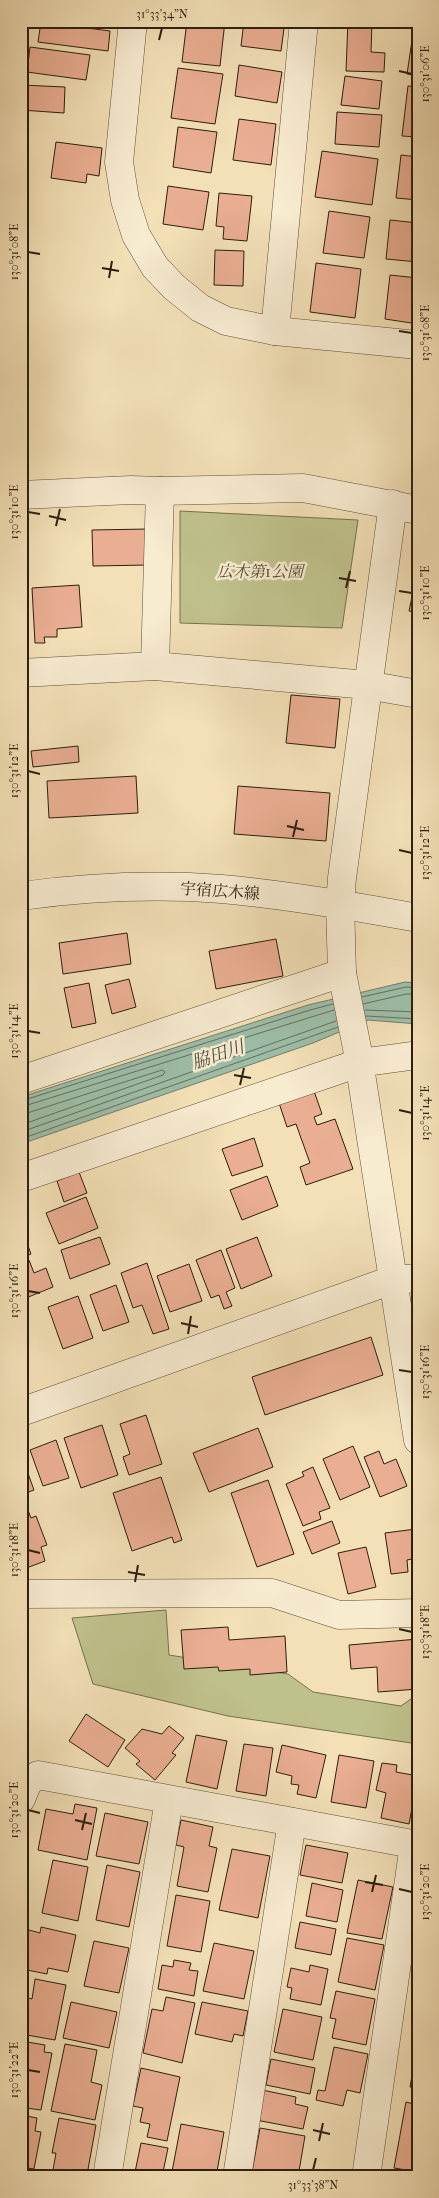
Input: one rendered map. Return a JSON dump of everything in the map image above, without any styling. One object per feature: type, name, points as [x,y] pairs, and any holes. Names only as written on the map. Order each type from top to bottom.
[{"type":"street","points":[[133,21],[120,162],[124,200],[136,235],[154,267],[174,287],[200,308],[226,321],[275,331],[418,344]]},
{"type":"street","points":[[275,331],[304,21]]},
{"type":"street","points":[[21,495],[131,490],[304,488],[405,507],[367,686],[340,904],[343,980],[405,1279],[418,1440]]},
{"type":"street","points":[[155,666],[160,491]]},
{"type":"street","points":[[21,673],[155,666],[367,686],[418,694]]},
{"type":"street","name":"宇宿広木線","points":[[21,896],[79,889],[142,887],[222,889],[340,904],[418,918]]},
{"type":"street","points":[[21,1080],[343,980]]},
{"type":"street","points":[[21,1178],[358,1056],[418,1055]]},
{"type":"street","points":[[21,1412],[405,1279]]},
{"type":"street","points":[[21,1594],[272,1593],[339,1615],[418,1613]]},
{"type":"street","points":[[21,1800],[28,1782],[38,1775],[416,1845],[366,2177]]},
{"type":"street","points":[[107,2177],[169,1800]]},
{"type":"street","points":[[237,2177],[292,1822]]},
{"type":"green space","name":"広木第1公園","points":[[180,511],[358,520],[342,628],[180,623]]},
{"type":"green space","points":[[166,1610],[169,1655],[288,1674],[313,1692],[401,1706],[418,1694],[418,1744],[228,1716],[93,1684],[72,1618]]},
{"type":"water","name":"脇田川","points":[[405,982],[418,983],[418,1024],[368,1020],[313,1043],[21,1144],[21,1097],[308,1005]]},
{"type":"building","points":[[187,21],[225,21],[220,66],[182,62]]},
{"type":"building","points":[[244,21],[285,21],[281,51],[241,46]]},
{"type":"building","points":[[348,21],[372,21],[371,52],[385,53],[384,72],[346,71]]},
{"type":"building","points":[[41,22],[110,31],[108,51],[38,42]]},
{"type":"building","points":[[413,34],[418,35],[418,76],[407,74]]},
{"type":"building","points":[[30,47],[90,55],[86,80],[27,72]]},
{"type":"building","points":[[239,65],[282,72],[277,103],[235,96]]},
{"type":"building","points":[[178,68],[223,74],[215,124],[171,118]]},
{"type":"building","points":[[345,76],[382,81],[379,109],[341,105]]},
{"type":"building","points":[[21,85],[65,87],[64,113],[21,110]]},
{"type":"building","points":[[408,86],[418,87],[418,137],[402,136]]},
{"type":"building","points":[[337,112],[382,115],[379,147],[335,144]]},
{"type":"building","points":[[239,119],[276,124],[271,165],[233,160]]},
{"type":"building","points":[[178,127],[217,132],[211,173],[173,167]]},
{"type":"building","points":[[56,142],[102,148],[99,176],[87,174],[86,183],[51,178]]},
{"type":"building","points":[[322,151],[378,159],[372,205],[315,197]]},
{"type":"building","points":[[401,155],[418,157],[418,200],[396,198]]},
{"type":"building","points":[[168,186],[209,192],[203,230],[163,224]]},
{"type":"building","points":[[219,193],[252,196],[247,241],[223,239],[224,227],[216,226]]},
{"type":"building","points":[[329,211],[370,217],[364,258],[323,253]]},
{"type":"building","points":[[390,220],[418,223],[418,262],[386,259]]},
{"type":"building","points":[[215,250],[244,251],[243,286],[214,285]]},
{"type":"building","points":[[316,263],[361,269],[355,318],[310,312]]},
{"type":"building","points":[[390,275],[418,278],[418,324],[385,319]]},
{"type":"building","points":[[148,529],[148,565],[93,566],[92,530]]},
{"type":"building","points":[[79,585],[82,627],[57,629],[57,637],[44,637],[45,643],[35,643],[32,588]]},
{"type":"building","points":[[413,592],[418,593],[418,613],[409,611]]},
{"type":"building","points":[[291,695],[340,699],[335,748],[286,743]]},
{"type":"building","points":[[78,746],[79,762],[33,767],[31,751]]},
{"type":"building","points":[[136,776],[138,813],[49,818],[47,781]]},
{"type":"building","points":[[238,786],[330,793],[326,841],[234,834]]},
{"type":"building","points":[[127,933],[131,964],[63,974],[59,943]]},
{"type":"building","points":[[276,939],[283,976],[216,989],[209,951]]},
{"type":"building","points":[[129,979],[136,1007],[112,1014],[105,985]]},
{"type":"building","points":[[89,983],[96,1023],[72,1028],[64,988]]},
{"type":"building","points":[[314,1091],[322,1114],[314,1117],[317,1125],[335,1119],[353,1169],[306,1185],[300,1167],[310,1163],[296,1124],[287,1127],[279,1103]]},
{"type":"building","points":[[254,1138],[263,1166],[232,1176],[222,1149]]},
{"type":"building","points":[[79,1172],[87,1193],[64,1202],[57,1181]]},
{"type":"building","points":[[267,1176],[278,1206],[242,1220],[230,1190]]},
{"type":"building","points":[[86,1197],[98,1228],[59,1244],[46,1213]]},
{"type":"building","points":[[21,1226],[31,1254],[21,1258]]},
{"type":"building","points":[[100,1237],[110,1264],[70,1279],[61,1250]]},
{"type":"building","points":[[257,1237],[272,1276],[241,1289],[226,1249]]},
{"type":"building","points":[[221,1250],[235,1288],[226,1292],[232,1306],[224,1309],[219,1295],[211,1298],[196,1260]]},
{"type":"building","points":[[29,1260],[34,1273],[46,1268],[53,1287],[21,1300],[21,1263]]},
{"type":"building","points":[[147,1263],[169,1329],[153,1334],[142,1305],[133,1308],[121,1273]]},
{"type":"building","points":[[189,1264],[202,1301],[170,1312],[157,1276]]},
{"type":"building","points":[[116,1285],[129,1322],[103,1331],[90,1295]]},
{"type":"building","points":[[78,1296],[93,1338],[63,1349],[48,1307]]},
{"type":"building","points":[[371,1337],[383,1375],[265,1415],[252,1377]]},
{"type":"building","points":[[146,1415],[162,1464],[129,1475],[123,1457],[130,1454],[120,1424]]},
{"type":"building","points":[[102,1425],[118,1475],[81,1488],[64,1438]]},
{"type":"building","points":[[258,1428],[273,1467],[209,1492],[193,1453]]},
{"type":"building","points":[[56,1440],[69,1478],[43,1486],[30,1450]]},
{"type":"building","points":[[353,1446],[370,1487],[340,1500],[323,1459]]},
{"type":"building","points":[[379,1451],[384,1464],[396,1459],[407,1486],[380,1497],[364,1457]]},
{"type":"building","points":[[21,1454],[34,1490],[21,1495]]},
{"type":"building","points":[[313,1467],[330,1508],[319,1512],[321,1519],[303,1526],[286,1484],[304,1476],[302,1472]]},
{"type":"building","points":[[161,1477],[182,1540],[174,1543],[172,1537],[132,1551],[113,1493]]},
{"type":"building","points":[[268,1480],[294,1554],[257,1567],[231,1493]]},
{"type":"building","points":[[26,1505],[31,1518],[36,1516],[47,1545],[41,1547],[45,1561],[21,1570],[21,1507]]},
{"type":"building","points":[[332,1521],[340,1543],[312,1554],[303,1532]]},
{"type":"building","points":[[416,1529],[418,1558],[407,1560],[408,1572],[391,1574],[385,1533]]},
{"type":"building","points":[[366,1547],[376,1587],[348,1594],[338,1553]]},
{"type":"building","points":[[228,1627],[229,1640],[285,1636],[287,1672],[250,1675],[250,1669],[219,1671],[218,1667],[184,1669],[181,1630]]},
{"type":"building","points":[[418,1639],[418,1689],[378,1692],[377,1667],[351,1669],[349,1645]]},
{"type":"building","points":[[86,1714],[125,1740],[108,1767],[69,1741]]},
{"type":"building","points":[[169,1726],[184,1738],[172,1753],[176,1755],[155,1780],[136,1764],[140,1761],[125,1748],[142,1729],[162,1734]]},
{"type":"building","points":[[196,1735],[227,1741],[217,1789],[186,1782]]},
{"type":"building","points":[[244,1744],[273,1748],[266,1796],[236,1791]]},
{"type":"building","points":[[282,1745],[326,1755],[316,1798],[297,1794],[299,1785],[291,1784],[292,1776],[276,1772]]},
{"type":"building","points":[[339,1755],[374,1761],[366,1808],[331,1802]]},
{"type":"building","points":[[382,1763],[397,1765],[396,1772],[418,1776],[409,1824],[381,1818],[386,1793],[376,1790]]},
{"type":"building","points":[[75,1804],[97,1808],[87,1860],[38,1850],[46,1809],[73,1814]]},
{"type":"building","points":[[105,1813],[148,1822],[139,1864],[96,1856]]},
{"type":"building","points":[[181,1820],[213,1827],[209,1846],[217,1848],[208,1892],[177,1886],[184,1847],[176,1845]]},
{"type":"building","points":[[306,1845],[348,1853],[342,1883],[300,1875]]},
{"type":"building","points":[[232,1849],[270,1856],[258,1918],[219,1910]]},
{"type":"building","points":[[53,1860],[88,1867],[78,1921],[42,1913]]},
{"type":"building","points":[[107,1865],[140,1872],[129,1927],[96,1920]]},
{"type":"building","points":[[358,1880],[393,1887],[382,1939],[347,1933]]},
{"type":"building","points":[[312,1883],[343,1890],[337,1922],[306,1916]]},
{"type":"building","points":[[176,1895],[210,1901],[201,1952],[167,1946]]},
{"type":"building","points":[[300,1922],[336,1929],[331,1955],[295,1948]]},
{"type":"building","points":[[41,1927],[76,1935],[68,1972],[48,1968],[47,1974],[27,1970],[28,1963],[22,1962],[29,1930],[40,1933]]},
{"type":"building","points":[[347,1938],[384,1945],[375,1990],[338,1982]]},
{"type":"building","points":[[94,1941],[129,1948],[119,1993],[84,1986]]},
{"type":"building","points":[[214,1943],[254,1951],[244,1999],[203,1991]]},
{"type":"building","points":[[174,1960],[191,1963],[189,1970],[198,1971],[194,1996],[158,1989],[162,1965],[173,1967]]},
{"type":"building","points":[[310,1965],[328,1969],[321,2005],[290,1999],[292,1988],[287,1987],[291,1968],[309,1972]]},
{"type":"building","points":[[35,1979],[66,1985],[55,2040],[21,2034],[21,1996],[32,1999]]},
{"type":"building","points":[[336,1991],[375,1999],[366,2045],[332,2038],[336,2019],[330,2018]]},
{"type":"building","points":[[166,1997],[195,2003],[182,2063],[143,2053],[152,2009],[163,2011]]},
{"type":"building","points":[[71,2002],[117,2012],[109,2048],[63,2038]]},
{"type":"building","points":[[202,2002],[248,2011],[243,2036],[234,2034],[232,2042],[195,2034]]},
{"type":"building","points":[[283,2009],[322,2017],[313,2060],[274,2052]]},
{"type":"building","points":[[21,2041],[45,2045],[44,2052],[52,2053],[41,2110],[26,2108],[21,2102]]},
{"type":"building","points":[[65,2044],[97,2050],[91,2082],[102,2085],[95,2120],[51,2111]]},
{"type":"building","points":[[334,2047],[368,2054],[360,2093],[347,2090],[343,2106],[316,2100],[318,2090],[325,2091]]},
{"type":"building","points":[[418,2047],[418,2089],[410,2087]]},
{"type":"building","points":[[271,2059],[315,2068],[310,2094],[266,2085]]},
{"type":"building","points":[[141,2068],[180,2077],[167,2141],[147,2137],[150,2124],[140,2122],[143,2108],[133,2106]]},
{"type":"building","points":[[262,2090],[296,2097],[295,2104],[308,2107],[303,2129],[256,2120]]},
{"type":"building","points":[[406,2102],[418,2105],[418,2172],[394,2168]]},
{"type":"building","points":[[21,2115],[37,2118],[35,2131],[41,2132],[34,2169],[21,2167]]},
{"type":"building","points":[[59,2118],[96,2125],[87,2175],[53,2170],[56,2153],[52,2153]]},
{"type":"building","points":[[181,2124],[224,2132],[216,2177],[171,2177]]},
{"type":"building","points":[[260,2128],[305,2136],[298,2177],[251,2177]]},
{"type":"building","points":[[141,2143],[168,2148],[162,2177],[134,2177]]}]
